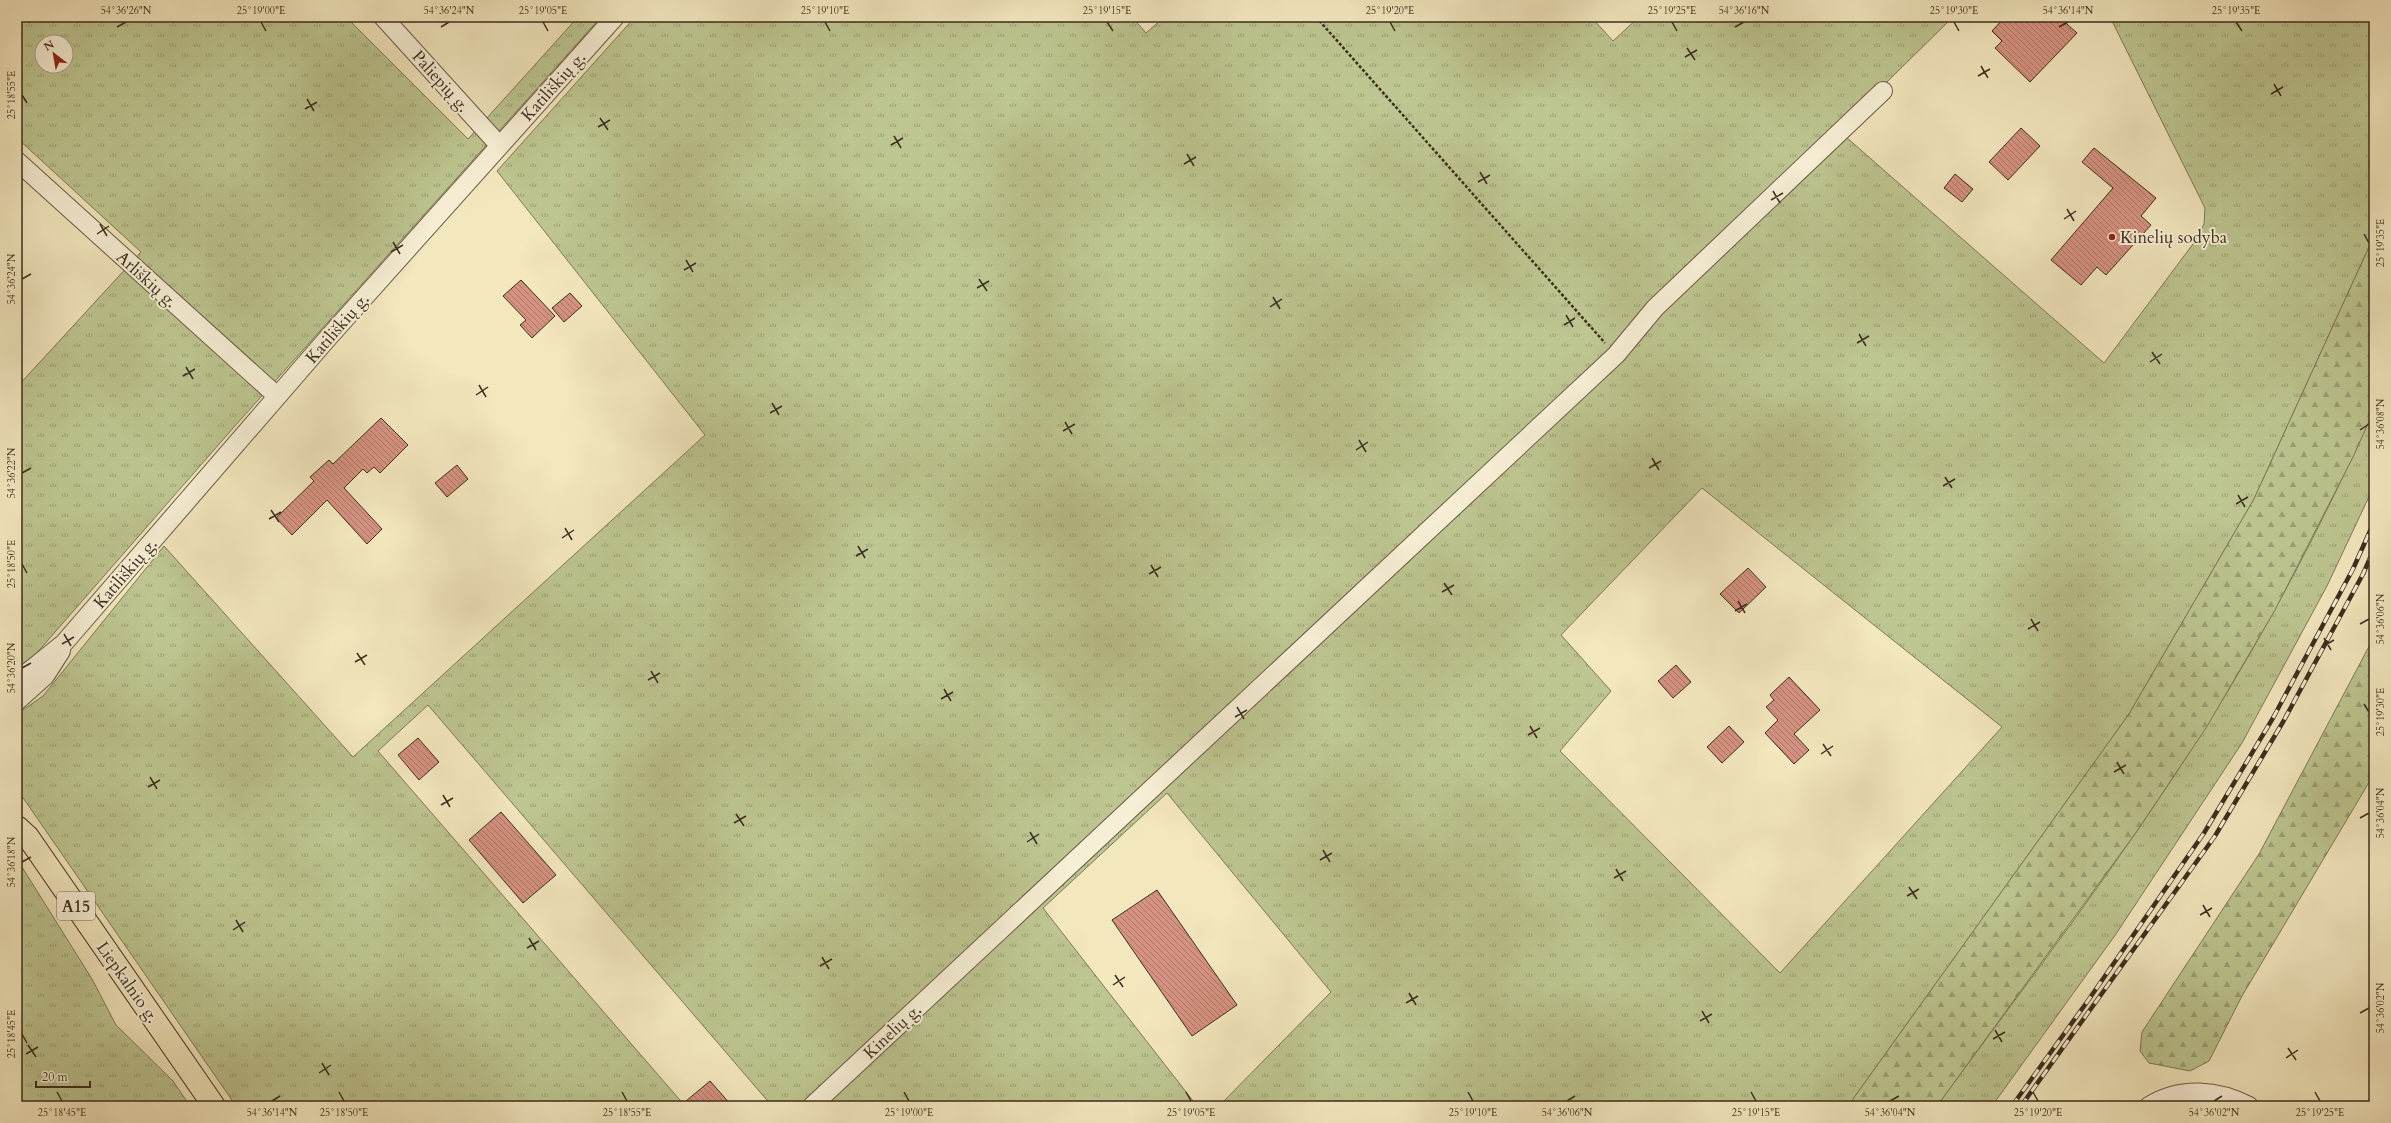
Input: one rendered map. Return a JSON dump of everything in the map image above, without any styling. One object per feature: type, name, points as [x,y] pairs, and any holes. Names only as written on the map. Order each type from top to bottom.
[{"type":"highway","name":"Liepkalnio g.","points":[[17,810],[22,832],[214,1106]]},
{"type":"street","name":"Paliepių g.","points":[[383,17],[499,145]]},
{"type":"street","name":"Katiliškių g.","points":[[17,681],[64,643],[277,396],[499,145],[615,17]]},
{"type":"street","name":"Kinelių g.","points":[[812,1106],[1616,355],[1655,308],[1883,90]]},
{"type":"street","name":"Arliškių g.","points":[[17,161],[277,396]]},
{"type":"street","name":"Katiliškių g.","points":[[17,701],[45,676],[56,662],[64,643]]},
{"type":"street","points":[[2149,1106],[2178,1095],[2209,1091],[2230,1096],[2250,1106]]},
{"type":"path","points":[[1316,17],[1616,355]]},
{"type":"green space","points":[[17,17],[346,17],[468,139],[578,17],[601,17],[234,427],[35,655],[17,669],[17,387],[141,252],[17,138]]},
{"type":"green space","points":[[635,17],[1132,17],[1146,33],[1164,17],[1591,17],[1613,41],[1639,17],[1953,17],[1838,130],[2104,363],[2196,240],[2204,224],[2205,208],[2110,17],[2374,17],[2374,236],[2254,499],[2129,714],[1848,1106],[1219,1106],[1331,992],[1167,793],[1043,908],[1197,1106],[772,1106],[428,705],[378,751],[685,1106],[236,1106],[17,789],[17,714],[43,696],[164,546],[353,757],[705,435],[497,171]],"holes":[[[1702,488],[2002,727],[1780,973],[1560,751],[1611,691],[1561,635]]]},
{"type":"green space","points":[[2374,236],[2374,410],[2354,455],[2275,610],[2206,728],[2137,831],[1937,1106],[1848,1106],[2129,714],[2254,499]]},
{"type":"green space","points":[[2374,410],[2374,486],[2327,586],[2242,743],[2116,934],[1992,1106],[1937,1106],[2141,825],[2174,777],[2229,690],[2274,612],[2316,532]]},
{"type":"green space","points":[[2374,637],[2374,774],[2242,996],[2209,1061],[2190,1071],[2149,1063],[2140,1051],[2142,1032],[2259,854]]},
{"type":"green space","points":[[17,859],[92,979],[116,1025],[173,1081],[190,1106],[17,1106]]},
{"type":"building","points":[[2005,17],[2059,17],[2077,33],[2030,82],[1995,48],[2002,41],[1992,31]]},
{"type":"building","points":[[2021,128],[2040,146],[2008,180],[1989,162]]},
{"type":"building","points":[[2094,148],[2156,198],[2141,216],[2151,225],[2106,275],[2097,267],[2081,285],[2051,260],[2113,188],[2082,162]]},
{"type":"building","points":[[1955,174],[1973,189],[1962,202],[1944,188]]},
{"type":"building","points":[[521,280],[555,316],[532,338],[520,325],[526,320],[503,296]]},
{"type":"building","points":[[570,293],[582,306],[564,322],[552,308]]},
{"type":"building","points":[[381,418],[408,445],[380,473],[374,467],[367,473],[363,469],[344,488],[382,529],[367,544],[327,500],[292,535],[276,518],[314,481],[310,477],[329,460],[333,464]]},
{"type":"building","points":[[457,465],[468,479],[447,497],[435,483]]},
{"type":"building","points":[[1748,568],[1766,587],[1739,613],[1720,594]]},
{"type":"building","points":[[1676,665],[1691,682],[1673,698],[1658,681]]},
{"type":"building","points":[[1789,677],[1820,710],[1794,734],[1809,750],[1794,764],[1765,733],[1778,720],[1766,707],[1774,700],[1770,695]]},
{"type":"building","points":[[1729,726],[1744,742],[1722,763],[1707,747]]},
{"type":"building","points":[[418,738],[439,762],[419,780],[398,755]]},
{"type":"building","points":[[501,812],[556,875],[523,903],[469,840]]},
{"type":"building","points":[[1157,890],[1237,1005],[1192,1036],[1112,920]]},
{"type":"building","points":[[710,1081],[732,1106],[680,1106]]},
{"type":"railway","points":[[2012,1106],[2087,1002],[2204,833],[2273,718],[2353,569],[2374,522]]},
{"type":"railway","points":[[2021,1106],[2215,836],[2283,722],[2363,574],[2374,549]]},
{"type":"place","name":"Kinelių sodyba","points":[[2112,237]]}]
